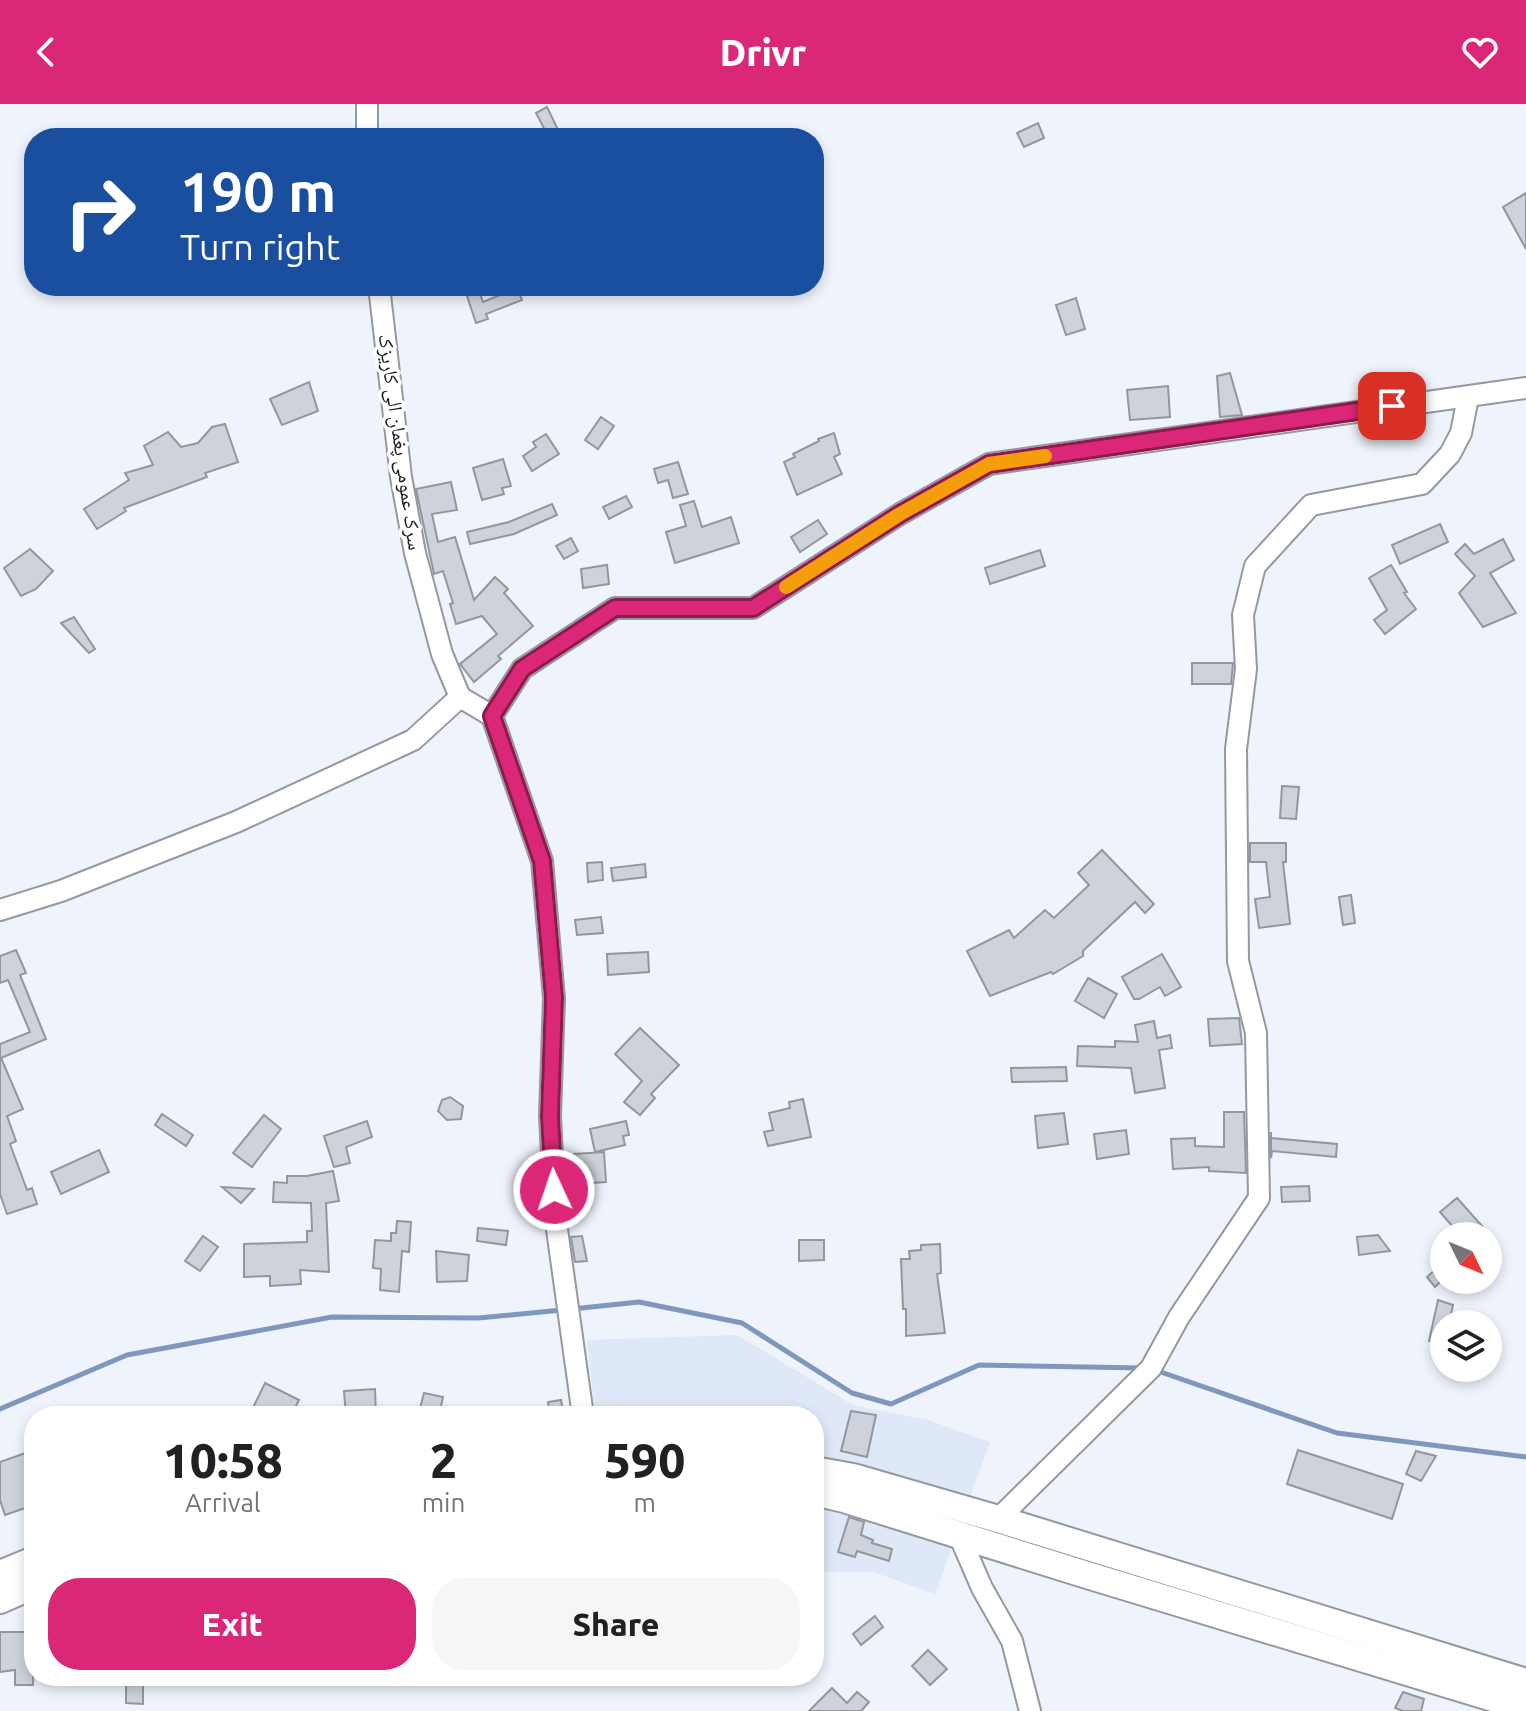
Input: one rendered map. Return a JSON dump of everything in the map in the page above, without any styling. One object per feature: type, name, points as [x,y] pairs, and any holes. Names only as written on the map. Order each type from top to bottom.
[{"type":"main road","points":[[824,1472],[853,1477],[962,1523],[1526,1708]]},
{"type":"main road","points":[[824,1494],[962,1523],[998,1519],[1526,1682]]},
{"type":"main road","points":[[0,1574],[24,1564]]},
{"type":"main road","points":[[0,1600],[24,1589]]},
{"type":"street","points":[[367,104],[367,128]]},
{"type":"street","name":"سرک عمومی پغمان الی کاریزک","points":[[380,296],[401,477],[415,553],[442,654],[460,697]]},
{"type":"street","points":[[492,716],[522,669],[615,608],[753,608],[900,514],[989,464],[1526,388]]},
{"type":"street","points":[[998,1519],[1151,1368],[1179,1317],[1259,1198],[1256,1033],[1238,961],[1236,749],[1246,669],[1243,615],[1255,566],[1311,505],[1422,484],[1450,454],[1461,433],[1468,397]]},
{"type":"street","points":[[0,910],[61,891],[236,822],[400,747],[413,740],[460,697],[492,716],[542,861],[554,998],[550,1116],[555,1215],[582,1406]]},
{"type":"street","points":[[962,1523],[982,1588],[1012,1641],[1030,1711]]},
{"type":"shaded area","points":[[737,1335],[853,1405],[928,1420],[990,1442],[935,1594],[873,1572],[824,1572],[824,1406],[594,1406],[587,1340]]},
{"type":"building","points":[[547,107],[557,128],[544,128],[536,113]]},
{"type":"building","points":[[1038,123],[1044,138],[1024,147],[1017,133]]},
{"type":"building","points":[[1526,193],[1526,249],[1503,207]]},
{"type":"building","points":[[467,296],[481,296],[483,302],[498,296],[520,296],[522,300],[486,314],[488,319],[476,323]]},
{"type":"building","points":[[1076,298],[1085,329],[1066,335],[1056,305]]},
{"type":"building","points":[[1230,373],[1242,415],[1220,417],[1217,376]]},
{"type":"building","points":[[309,382],[318,411],[282,425],[270,399]]},
{"type":"building","points":[[1168,386],[1170,417],[1130,420],[1127,390]]},
{"type":"building","points":[[601,417],[614,426],[598,449],[585,440]]},
{"type":"building","points":[[225,424],[238,462],[124,508],[126,511],[97,529],[84,509],[129,480],[125,473],[153,465],[144,446],[168,432],[181,447],[198,443],[212,427]]},
{"type":"building","points":[[834,433],[840,454],[834,457],[842,474],[797,495],[784,462],[818,439]]},
{"type":"building","points":[[546,434],[559,454],[532,471],[523,456],[536,447],[533,442]]},
{"type":"building","points":[[503,459],[511,486],[502,488],[504,494],[482,500],[473,468]]},
{"type":"building","points":[[678,462],[688,494],[673,498],[668,480],[658,483],[654,469]]},
{"type":"building","points":[[451,482],[457,510],[432,514],[438,542],[455,537],[474,600],[495,577],[508,589],[504,593],[533,626],[474,682],[460,664],[497,634],[482,616],[456,624],[443,571],[434,574],[416,489]]},
{"type":"building","points":[[626,496],[632,507],[609,519],[603,507]]},
{"type":"building","points":[[694,501],[702,527],[731,517],[739,543],[675,563],[666,532],[686,526],[680,505]]},
{"type":"building","points":[[552,504],[557,515],[514,534],[470,544],[467,532],[509,522]]},
{"type":"building","points":[[818,520],[827,534],[800,552],[791,537]]},
{"type":"building","points":[[1440,524],[1448,542],[1400,564],[1392,545]]},
{"type":"building","points":[[571,538],[578,551],[564,559],[556,546]]},
{"type":"building","points":[[1503,539],[1514,560],[1490,573],[1516,613],[1483,627],[1459,593],[1475,576],[1455,554],[1465,544],[1474,554]]},
{"type":"building","points":[[30,549],[53,571],[36,589],[21,596],[4,568]]},
{"type":"building","points":[[1040,550],[1045,566],[990,584],[985,568]]},
{"type":"building","points":[[607,565],[609,584],[583,588],[581,569]]},
{"type":"building","points":[[1391,565],[1407,592],[1404,593],[1416,609],[1385,634],[1374,620],[1387,610],[1369,578]]},
{"type":"building","points":[[74,617],[95,649],[89,653],[61,623]]},
{"type":"building","points":[[1192,663],[1233,663],[1231,684],[1192,684]]},
{"type":"building","points":[[1282,786],[1299,787],[1296,819],[1280,818]]},
{"type":"building","points":[[1250,843],[1286,843],[1286,862],[1283,862],[1290,924],[1259,928],[1255,899],[1270,897],[1266,862],[1250,862]]},
{"type":"building","points":[[1102,850],[1154,904],[1145,913],[1135,902],[1083,951],[1083,956],[1053,974],[1051,972],[990,996],[967,951],[1009,930],[1014,938],[1045,910],[1054,918],[1089,885],[1078,873]]},
{"type":"building","points":[[602,862],[603,880],[588,882],[587,863]]},
{"type":"building","points":[[645,864],[646,877],[613,881],[611,868]]},
{"type":"building","points":[[1351,895],[1355,923],[1343,925],[1339,897]]},
{"type":"building","points":[[601,917],[603,933],[577,935],[575,920]]},
{"type":"building","points":[[16,950],[26,973],[20,975],[46,1039],[1,1058],[23,1109],[7,1116],[16,1141],[10,1144],[27,1190],[32,1188],[37,1204],[7,1214],[0,1194],[0,1044],[30,1032],[8,980],[0,983],[0,956]]},
{"type":"building","points":[[648,952],[649,972],[608,975],[607,954]]},
{"type":"building","points":[[1162,954],[1181,987],[1165,996],[1160,987],[1134,999],[1122,977]]},
{"type":"building","points":[[1088,978],[1117,994],[1104,1018],[1075,1001]]},
{"type":"building","points":[[1239,1018],[1242,1044],[1210,1046],[1208,1019]]},
{"type":"building","points":[[1154,1021],[1157,1038],[1170,1035],[1172,1048],[1159,1050],[1165,1088],[1135,1093],[1131,1068],[1077,1066],[1078,1046],[1115,1047],[1115,1041],[1138,1042],[1135,1025]]},
{"type":"building","points":[[640,1028],[679,1065],[651,1094],[655,1098],[640,1115],[624,1102],[642,1081],[615,1054]]},
{"type":"building","points":[[1066,1067],[1067,1081],[1012,1082],[1011,1068]]},
{"type":"building","points":[[450,1097],[463,1106],[461,1119],[447,1120],[438,1111],[442,1100]]},
{"type":"building","points":[[803,1099],[811,1137],[768,1146],[764,1132],[773,1130],[769,1113],[790,1108],[789,1102]]},
{"type":"building","points":[[1224,1112],[1244,1112],[1246,1173],[1209,1171],[1209,1167],[1173,1169],[1171,1139],[1195,1138],[1195,1146],[1224,1147]]},
{"type":"building","points":[[1064,1113],[1068,1144],[1038,1148],[1035,1116]]},
{"type":"building","points":[[162,1114],[193,1135],[186,1146],[155,1125]]},
{"type":"building","points":[[264,1115],[281,1129],[252,1167],[233,1153]]},
{"type":"building","points":[[367,1121],[372,1137],[346,1147],[350,1163],[334,1167],[324,1136]]},
{"type":"building","points":[[626,1121],[629,1135],[623,1136],[625,1145],[595,1152],[590,1129]]},
{"type":"building","points":[[1126,1130],[1129,1154],[1097,1159],[1094,1134]]},
{"type":"building","points":[[1271,1138],[1337,1144],[1336,1157],[1272,1151],[1271,1158]]},
{"type":"building","points":[[99,1150],[109,1172],[61,1194],[51,1172]]},
{"type":"building","points":[[604,1152],[606,1182],[576,1184],[574,1154]]},
{"type":"building","points":[[333,1171],[339,1201],[326,1203],[329,1272],[300,1270],[301,1284],[270,1286],[270,1276],[244,1277],[244,1244],[307,1242],[307,1231],[312,1231],[311,1203],[273,1202],[274,1182],[287,1183],[287,1176]]},
{"type":"building","points":[[1309,1186],[1310,1201],[1282,1202],[1281,1187]]},
{"type":"building","points":[[222,1187],[254,1189],[241,1203]]},
{"type":"building","points":[[1457,1198],[1478,1222],[1449,1222],[1440,1212]]},
{"type":"building","points":[[397,1221],[411,1222],[409,1252],[402,1251],[399,1292],[380,1290],[381,1269],[373,1268],[375,1240],[391,1241],[391,1233],[396,1233]]},
{"type":"building","points":[[478,1228],[508,1231],[506,1245],[477,1241]]},
{"type":"building","points":[[1378,1235],[1390,1251],[1359,1255],[1357,1237]]},
{"type":"building","points":[[203,1236],[218,1247],[200,1271],[185,1261]]},
{"type":"building","points":[[582,1236],[587,1261],[575,1262],[571,1237]]},
{"type":"building","points":[[799,1240],[824,1240],[824,1260],[799,1261]]},
{"type":"building","points":[[940,1244],[941,1273],[937,1274],[945,1333],[906,1336],[901,1259],[910,1259],[909,1251],[921,1250],[921,1245]]},
{"type":"building","points":[[436,1251],[469,1255],[467,1281],[437,1282]]},
{"type":"building","points":[[1438,1300],[1453,1305],[1452,1310],[1436,1310]]},
{"type":"building","points":[[265,1383],[299,1400],[296,1406],[254,1406]]},
{"type":"building","points":[[375,1389],[376,1406],[345,1406],[344,1391]]},
{"type":"building","points":[[424,1393],[443,1397],[441,1406],[421,1406]]},
{"type":"building","points":[[561,1400],[562,1406],[549,1406],[548,1402]]},
{"type":"building","points":[[851,1411],[876,1415],[867,1457],[841,1451]]},
{"type":"building","points":[[1298,1450],[1403,1484],[1392,1519],[1287,1484]]},
{"type":"building","points":[[1416,1451],[1436,1456],[1421,1481],[1406,1474]]},
{"type":"building","points":[[24,1454],[24,1508],[5,1515],[0,1500],[0,1462]]},
{"type":"building","points":[[849,1517],[864,1522],[861,1535],[873,1540],[872,1543],[892,1549],[889,1561],[857,1551],[855,1557],[838,1552]]},
{"type":"building","points":[[875,1616],[883,1627],[861,1645],[853,1634]]},
{"type":"building","points":[[0,1632],[24,1632],[24,1685],[15,1685],[15,1670],[0,1672]]},
{"type":"building","points":[[928,1650],[947,1669],[930,1685],[912,1666]]},
{"type":"building","points":[[126,1686],[143,1686],[143,1704],[126,1703]]},
{"type":"building","points":[[832,1688],[847,1703],[857,1692],[869,1702],[861,1711],[809,1711]]},
{"type":"building","points":[[1403,1692],[1424,1699],[1421,1711],[1395,1708]]},
{"type":"waterway","points":[[572,1309],[639,1302],[742,1323],[852,1393],[891,1404],[979,1365],[1142,1368]]},
{"type":"waterway","points":[[0,1409],[127,1355],[332,1317],[478,1318],[562,1310]]},
{"type":"waterway","points":[[1155,1370],[1337,1433],[1526,1457]]},
{"type":"slow traffic","points":[[786,587],[900,514],[989,464],[1045,456]]},
{"type":"route","points":[[554,1190],[550,1116],[554,998],[542,861],[492,716],[522,669],[615,608],[753,608],[900,514],[989,464],[1392,406]]}]
